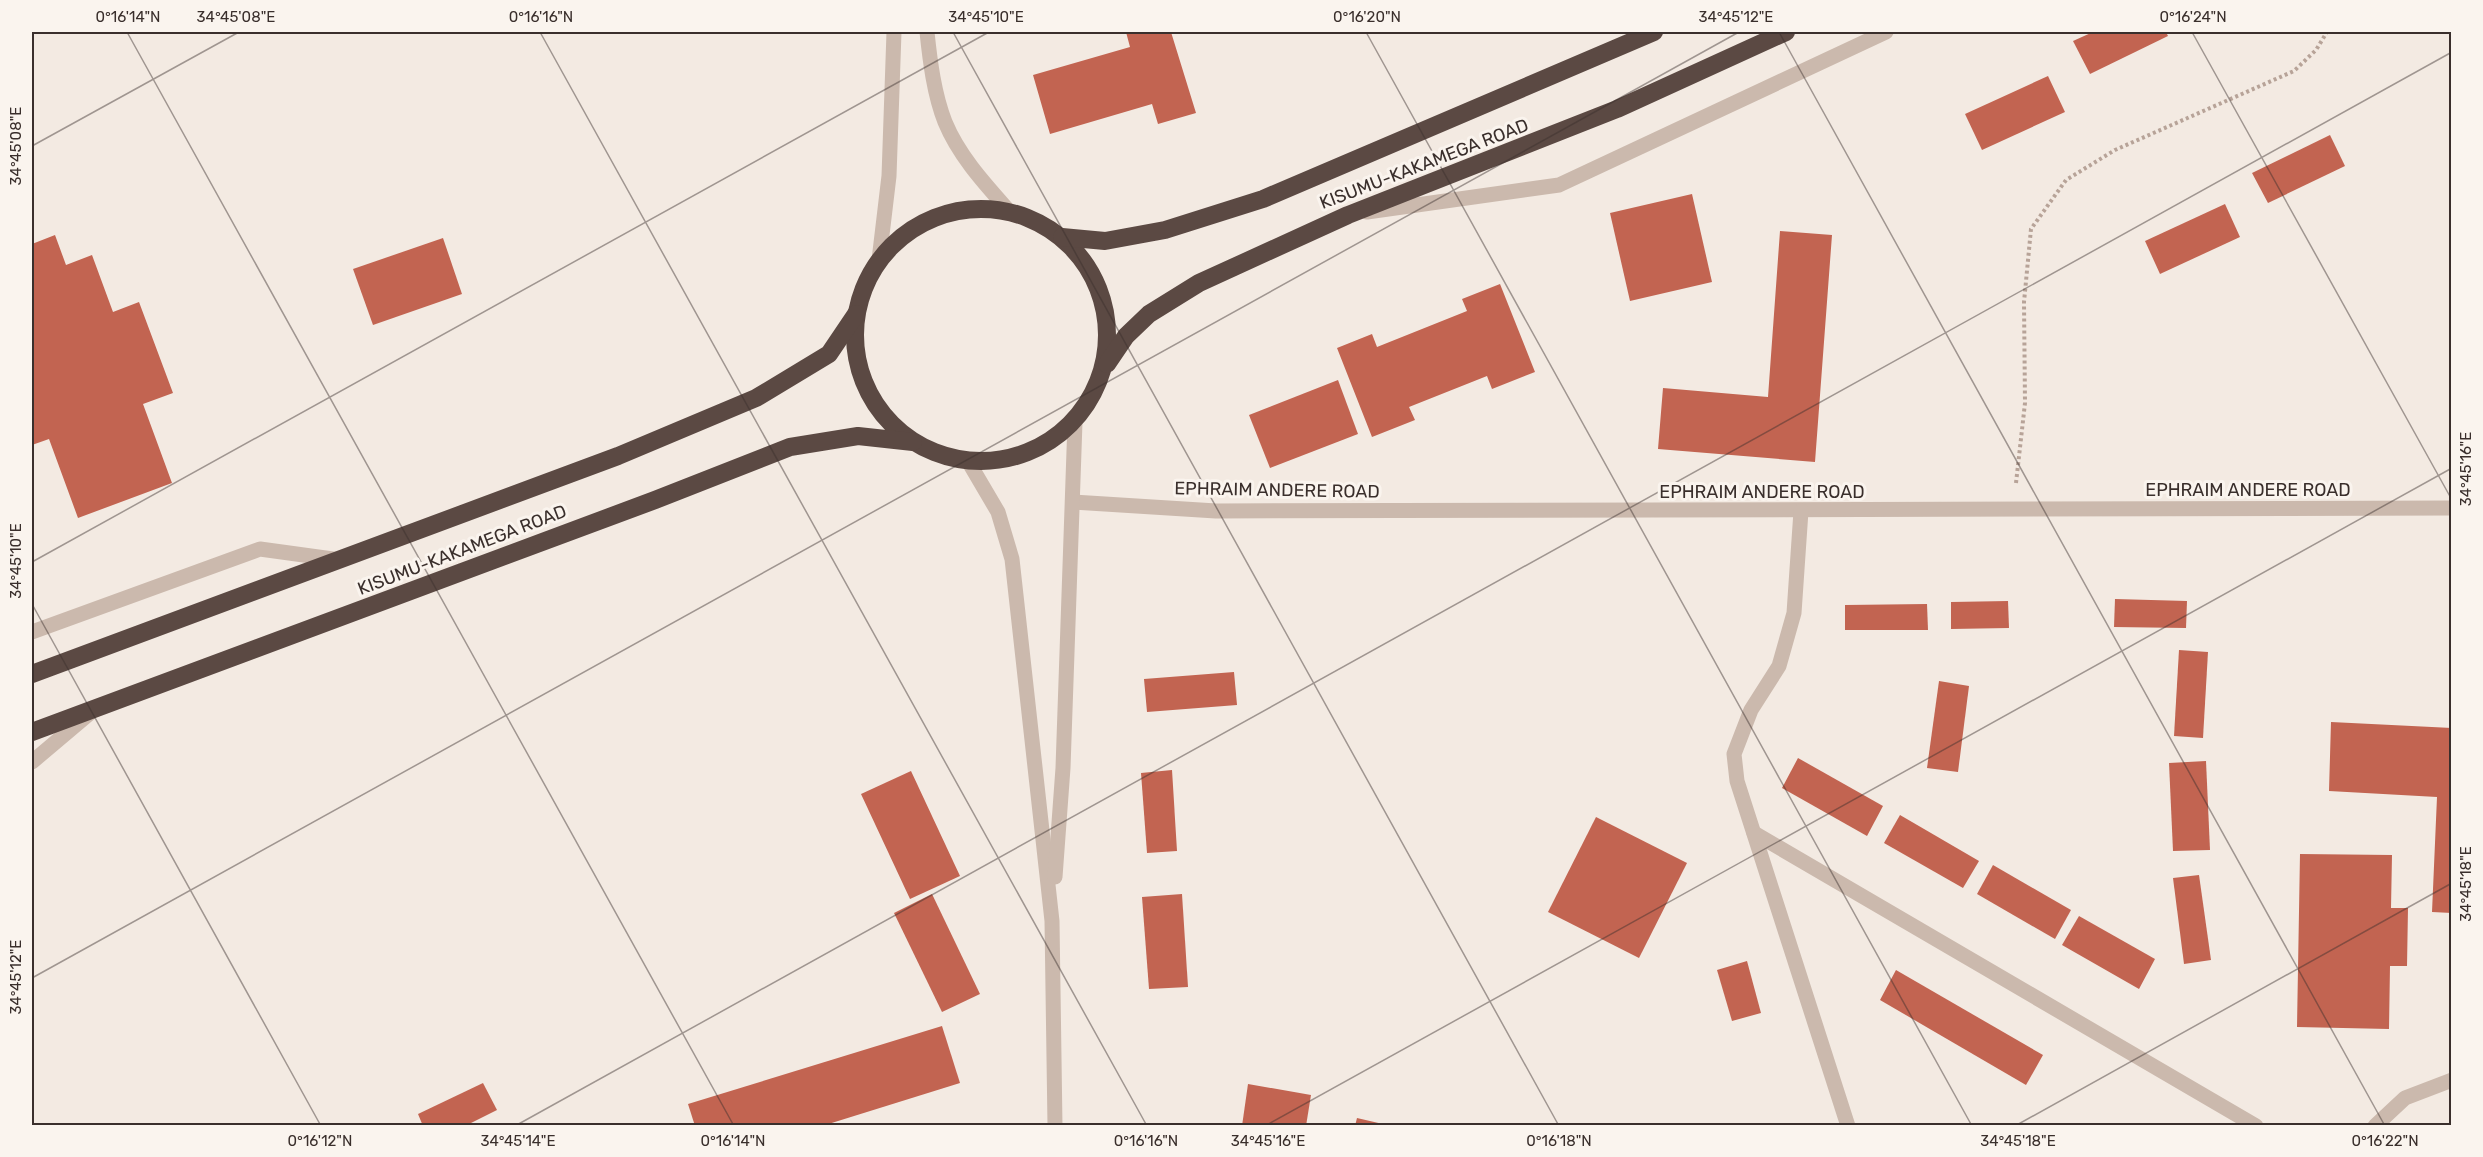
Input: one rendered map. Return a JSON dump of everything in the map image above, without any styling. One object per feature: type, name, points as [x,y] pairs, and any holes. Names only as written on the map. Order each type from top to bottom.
[{"type":"highway","name":"KISUMU-KAKAMEGA ROAD","points":[[1062,237],[1105,241],[1165,230],[1263,199],[1654,32]]},
{"type":"highway","name":"KISUMU-KAKAMEGA ROAD","points":[[1103,371],[1126,336],[1149,314],[1198,284],[1348,215],[1617,109],[1786,32]]},
{"type":"highway","points":[[979,208],[1008,212],[1036,222],[1062,237],[1082,259],[1097,284],[1106,313],[1108,342],[1103,371],[1092,398],[1075,422],[1052,441],[1026,455],[998,461],[968,461],[939,455],[913,442],[890,423],[872,400],[860,372],[855,344],[856,314],[864,285],[879,260],[899,239],[923,222],[950,212],[979,208]]},
{"type":"highway","name":"KISUMU-KAKAMEGA ROAD","points":[[32,674],[618,456],[756,398],[829,354],[856,314]]},
{"type":"highway","name":"KISUMU-KAKAMEGA ROAD","points":[[32,732],[790,447],[858,436],[913,442]]},
{"type":"street","points":[[879,260],[890,176],[894,32]]},
{"type":"street","points":[[927,32],[931,63],[945,122],[969,165],[1008,212]]},
{"type":"street","points":[[1348,215],[1559,185],[1886,32]]},
{"type":"street","points":[[1052,921],[1063,768],[1075,422]]},
{"type":"street","points":[[968,461],[998,512],[1012,559],[1042,810],[1052,921],[1054,1125]]},
{"type":"street","name":"EPHRAIM ANDERE ROAD","points":[[1074,502],[1216,511],[2451,508]]},
{"type":"street","points":[[1801,511],[1794,614],[1779,666],[1751,710],[1734,754],[1737,781],[1848,1125]]},
{"type":"street","points":[[32,632],[260,549],[343,560]]},
{"type":"street","points":[[32,762],[92,711]]},
{"type":"street","points":[[1754,833],[2256,1125]]},
{"type":"street","points":[[2375,1125],[2404,1098],[2451,1080]]},
{"type":"path","points":[[2013,510],[2025,403],[2024,302],[2031,229],[2066,180],[2115,150],[2294,71],[2316,50],[2327,32]]},
{"type":"building","points":[[1126,32],[1171,32],[1196,113],[1158,124],[1152,104],[1050,134],[1033,75],[1130,47]]},
{"type":"building","points":[[2093,32],[2166,32],[2168,36],[2090,74],[2073,41]]},
{"type":"building","points":[[2048,76],[2065,112],[1982,150],[1965,114]]},
{"type":"building","points":[[2330,135],[2345,166],[2268,203],[2252,173]]},
{"type":"building","points":[[1692,194],[1712,282],[1630,301],[1610,213]]},
{"type":"building","points":[[2225,204],[2240,237],[2160,274],[2145,241]]},
{"type":"building","points":[[1780,231],[1832,235],[1815,462],[1658,449],[1663,388],[1768,397]]},
{"type":"building","points":[[55,235],[66,265],[92,255],[113,312],[139,302],[173,393],[143,404],[172,483],[78,518],[49,439],[32,445],[32,244]]},
{"type":"building","points":[[443,238],[462,294],[373,325],[353,269]]},
{"type":"building","points":[[1500,284],[1535,372],[1492,389],[1487,376],[1409,407],[1415,420],[1372,437],[1337,348],[1372,334],[1377,347],[1467,311],[1462,299]]},
{"type":"building","points":[[1338,380],[1358,434],[1270,468],[1249,415]]},
{"type":"building","points":[[2115,599],[2187,601],[2186,628],[2114,627]]},
{"type":"building","points":[[2008,601],[2009,628],[1951,629],[1951,602]]},
{"type":"building","points":[[1927,604],[1928,630],[1845,630],[1845,605]]},
{"type":"building","points":[[2179,650],[2208,652],[2203,738],[2174,736]]},
{"type":"building","points":[[1234,672],[1237,705],[1147,712],[1144,679]]},
{"type":"building","points":[[1939,681],[1969,686],[1958,772],[1927,768]]},
{"type":"building","points":[[2331,722],[2452,728],[2452,913],[2432,912],[2437,797],[2329,791]]},
{"type":"building","points":[[1798,758],[1883,806],[1867,836],[1782,788]]},
{"type":"building","points":[[2206,761],[2210,850],[2173,851],[2169,763]]},
{"type":"building","points":[[1172,770],[1177,851],[1147,853],[1141,773]]},
{"type":"building","points":[[911,771],[960,876],[910,899],[861,794]]},
{"type":"building","points":[[1900,815],[1979,861],[1963,888],[1884,843]]},
{"type":"building","points":[[1596,817],[1687,863],[1639,958],[1548,912]]},
{"type":"building","points":[[2300,854],[2392,855],[2391,908],[2408,908],[2407,966],[2390,966],[2389,1029],[2297,1027]]},
{"type":"building","points":[[1993,865],[2071,910],[2055,939],[1977,894]]},
{"type":"building","points":[[2199,875],[2211,960],[2184,964],[2173,878]]},
{"type":"building","points":[[932,894],[980,994],[942,1012],[894,913]]},
{"type":"building","points":[[1182,894],[1188,987],[1149,989],[1142,897]]},
{"type":"building","points":[[2079,916],[2155,959],[2139,989],[2062,945]]},
{"type":"building","points":[[1747,961],[1761,1013],[1732,1021],[1717,970]]},
{"type":"building","points":[[1896,970],[2043,1055],[2026,1085],[1880,1000]]},
{"type":"building","points":[[942,1026],[960,1083],[822,1126],[695,1126],[688,1104]]},
{"type":"building","points":[[483,1083],[497,1110],[465,1126],[423,1126],[418,1114]]},
{"type":"building","points":[[1248,1084],[1311,1095],[1306,1126],[1242,1126]]},
{"type":"building","points":[[1357,1118],[1387,1125],[1387,1126],[1355,1126]]}]
